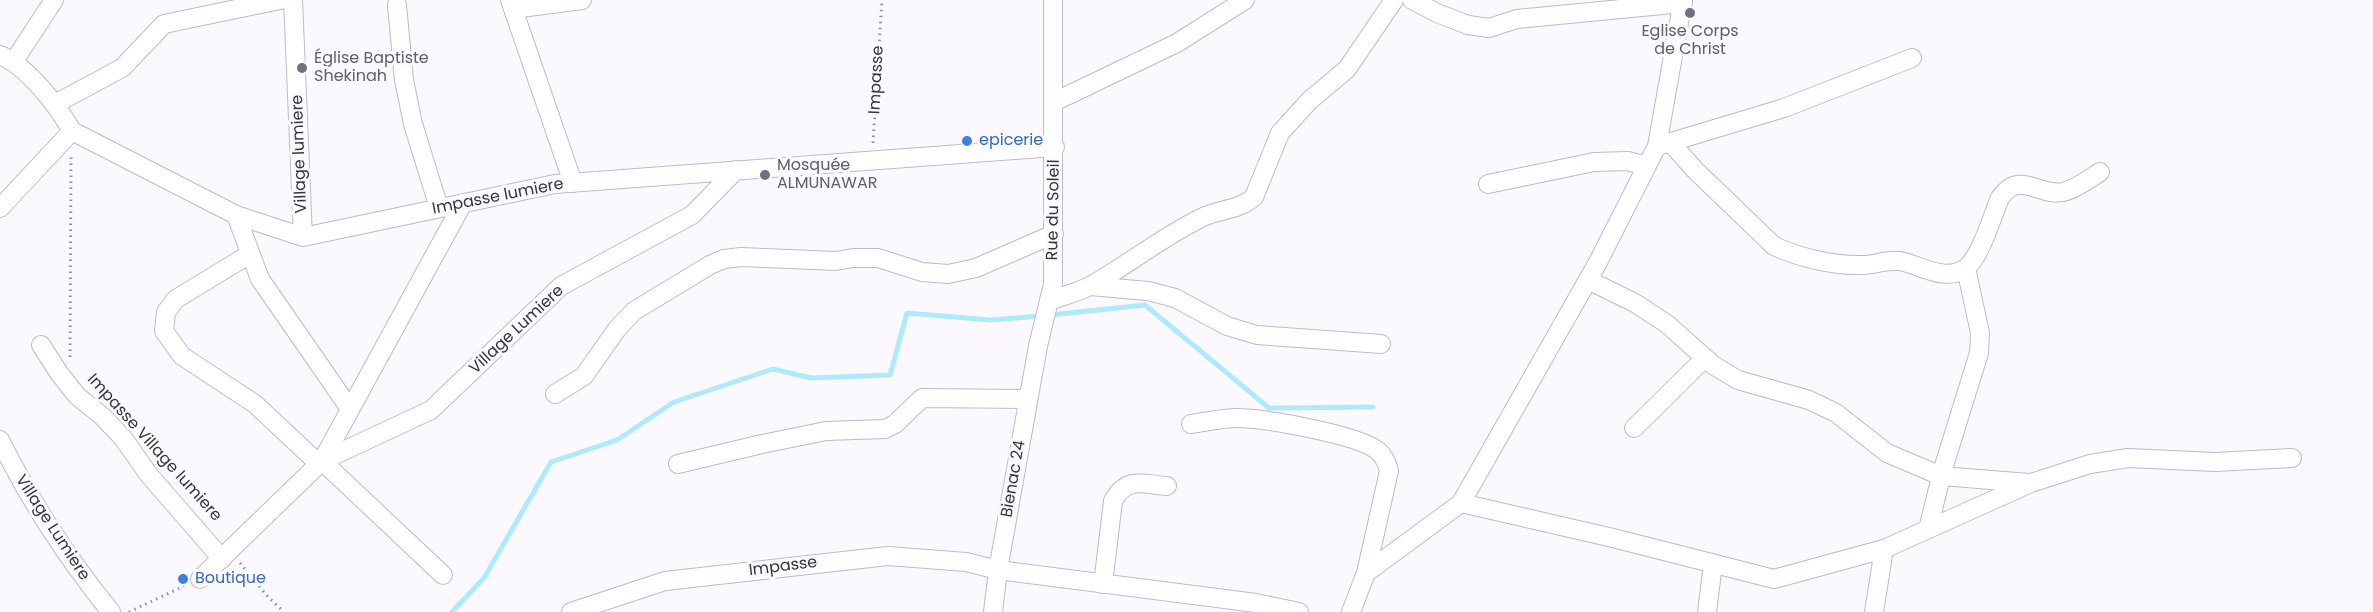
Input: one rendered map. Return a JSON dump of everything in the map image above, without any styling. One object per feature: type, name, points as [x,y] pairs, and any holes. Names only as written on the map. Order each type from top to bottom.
[{"type":"street","points":[[54,0],[7,58],[55,104],[72,131],[236,215],[303,237]]},
{"type":"street","points":[[55,104],[123,68],[164,24],[280,0]]},
{"type":"street","name":"Village lumiere","points":[[293,0],[303,237]]},
{"type":"street","points":[[573,183],[512,5],[582,0]]},
{"type":"street","name":"Rue du Soleil","points":[[1038,346],[1051,292],[1054,234],[1053,0]]},
{"type":"street","points":[[1054,102],[1177,43],[1245,0]]},
{"type":"street","points":[[1090,286],[1206,215],[1246,204],[1254,197],[1280,133],[1309,101],[1347,69],[1394,0]]},
{"type":"street","points":[[1366,573],[1461,503],[1588,280],[1646,166],[1663,144],[1683,2],[1517,19],[1489,28],[1468,25],[1412,0]]},
{"type":"street","points":[[397,5],[404,80],[413,124],[439,208]]},
{"type":"street","points":[[1663,144],[1784,108],[1912,58]]},
{"type":"street","points":[[0,208],[72,131]]},
{"type":"street","points":[[1663,144],[1695,170],[1774,246],[1790,254],[1843,264],[1864,265],[1901,261],[1934,273],[1956,272],[1966,268],[1975,258],[2005,190],[2014,185],[2025,184],[2051,193],[2065,192],[2100,172]]},
{"type":"street","name":"Impasse lumiere","points":[[303,237],[555,184],[1054,147]]},
{"type":"street","points":[[1488,184],[1603,161],[1628,161],[1646,166]]},
{"type":"street","name":"Village Lumiere","points":[[321,462],[431,410],[561,286],[692,215],[736,170]]},
{"type":"street","name":"Village Lumiere","points":[[200,579],[321,462],[463,203]]},
{"type":"street","points":[[236,215],[260,279],[350,409]]},
{"type":"street","points":[[555,394],[584,376],[617,329],[634,311],[710,265],[724,259],[741,257],[836,261],[878,258],[922,272],[948,274],[976,268],[1054,234]]},
{"type":"street","points":[[250,254],[176,299],[166,312],[164,331],[182,356],[255,404],[442,575]]},
{"type":"street","points":[[1928,529],[1941,476],[1979,353],[1980,333],[1966,268]]},
{"type":"street","points":[[1588,280],[1635,303],[1738,380],[1809,400],[1836,413],[1887,453],[1941,476],[2031,483]]},
{"type":"street","points":[[1051,292],[1090,286],[1148,291],[1175,298],[1227,326],[1257,334],[1381,344]]},
{"type":"street","points":[[41,345],[77,396],[102,416],[123,438],[149,475],[226,555]]},
{"type":"street","name":"Bienac 24","points":[[993,612],[998,570],[1038,346]]},
{"type":"street","points":[[1634,428],[1705,357]]},
{"type":"street","points":[[678,464],[826,431],[885,429],[895,424],[922,398],[1028,399]]},
{"type":"street","points":[[1191,424],[1237,418],[1270,421],[1319,431],[1365,444],[1377,450],[1386,459],[1389,471],[1366,573],[1352,612]]},
{"type":"street","name":"Village Lumiere","points":[[0,440],[18,478],[83,578],[111,612]]},
{"type":"street","points":[[1461,503],[1613,538],[1774,579],[1884,549],[2031,483],[2090,464],[2128,458],[2215,462],[2292,458]]},
{"type":"street","points":[[1103,584],[1113,501],[1119,489],[1131,483],[1167,486]]},
{"type":"street","points":[[1874,612],[1884,549]]},
{"type":"street","name":"Impasse","points":[[572,612],[665,581],[888,556],[966,562],[998,570],[1256,603],[1299,612]]},
{"type":"street","points":[[1707,612],[1713,564]]},
{"type":"path","name":"Impasse","points":[[873,160],[882,0]]},
{"type":"path","points":[[70,359],[72,131]]},
{"type":"path","points":[[226,555],[284,612]]},
{"type":"path","points":[[129,612],[200,579]]},
{"type":"waterway","points":[[1050,315],[1145,305],[1269,408],[1373,407]]},
{"type":"waterway","points":[[452,612],[484,578],[551,462],[617,440],[674,402],[773,369],[811,378],[890,375],[907,313],[991,320],[1041,316]]},
{"type":"place","name":"Eglise Corps de Christ","points":[[1690,13]]},
{"type":"place","name":"Église Baptiste Shekinah","points":[[302,68]]},
{"type":"place","name":"epicerie","points":[[967,141]]},
{"type":"place","name":"Mosquée ALMUNAWAR","points":[[765,175]]},
{"type":"place","name":"Boutique","points":[[183,579]]}]
